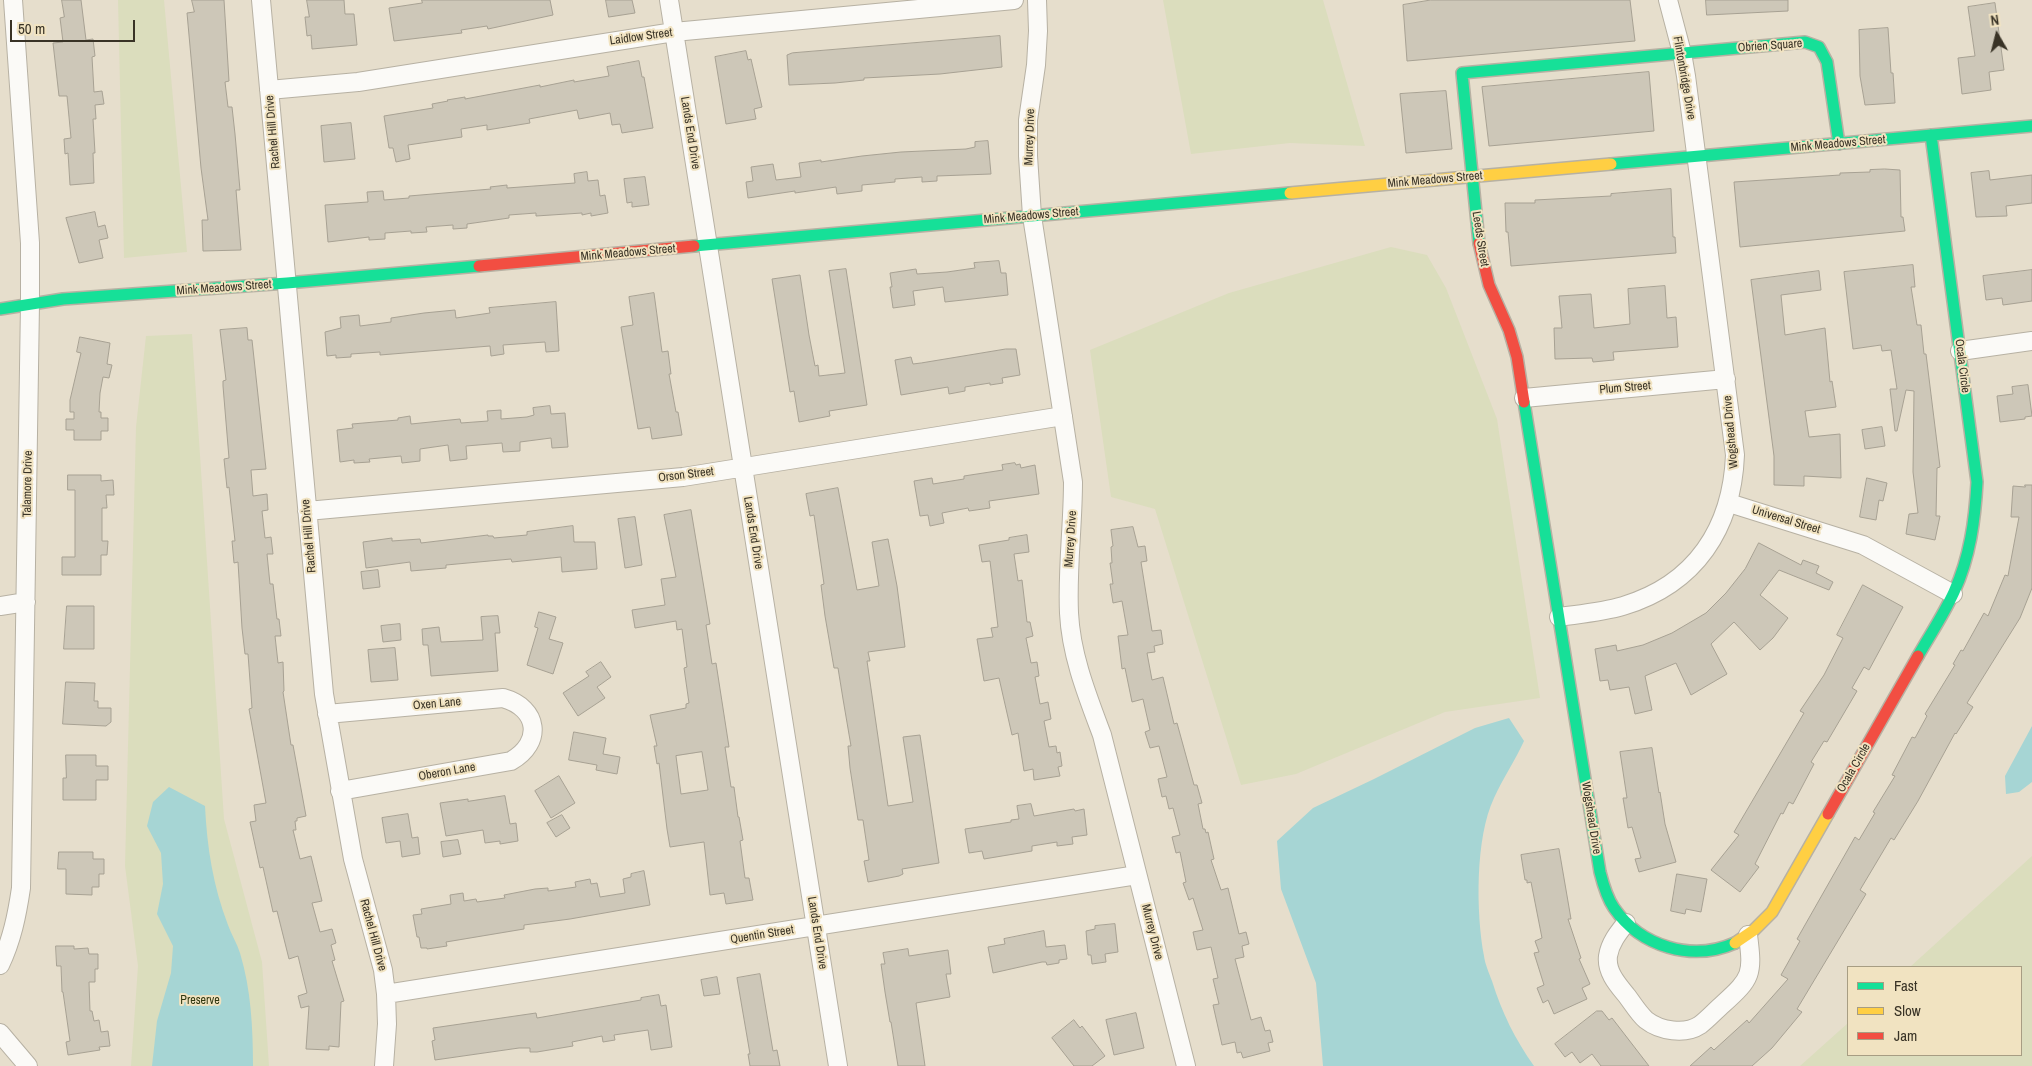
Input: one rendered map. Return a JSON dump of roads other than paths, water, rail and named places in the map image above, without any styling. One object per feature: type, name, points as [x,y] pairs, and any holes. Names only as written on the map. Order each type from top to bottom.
[{"type":"street","name":"Talamore Drive","points":[[0,965],[16,921],[21,888],[26,602],[30,243],[8,39],[13,0]]},
{"type":"street","name":"Rachel Hill Drive","points":[[262,0],[307,511],[327,714],[353,859],[383,970],[387,1024],[384,1066]]},
{"type":"street","name":"Lands End Drive","points":[[669,0],[838,1066]]},
{"type":"street","name":"Laidlow Street","points":[[270,90],[358,82],[674,32],[1014,0]]},
{"type":"street","name":"Murrey Drive","points":[[1037,0],[1038,31],[1036,65],[1028,120],[1028,156],[1032,216],[1073,482],[1073,518],[1068,577],[1069,615],[1074,650],[1102,735],[1186,1066]]},
{"type":"street","name":"Flintonbridge Drive","points":[[1668,0],[1682,53],[1696,156]]},
{"type":"street","name":"Obrien Square","points":[[1682,53],[1804,42],[1819,48],[1826,62],[1839,144]]},
{"type":"street","name":"Leeds Street","points":[[1559,617],[1517,357],[1509,330],[1489,285],[1481,257],[1477,234],[1462,73],[1682,53]]},
{"type":"street","name":"Mink Meadows Street","points":[[0,309],[30,303],[287,283],[707,246],[2032,126]]},
{"type":"street","name":"Ocala Circle","points":[[1626,923],[1653,943],[1691,952],[1711,951],[1732,944],[1748,935],[1772,912],[1952,594],[1971,545],[1976,512],[1977,482],[1931,135]]},
{"type":"street","name":"Wogshead Drive","points":[[1626,923],[1609,899],[1600,872],[1559,617],[1623,606],[1650,596],[1673,582],[1691,567],[1708,547],[1720,526],[1729,503],[1736,455],[1696,156]]},
{"type":"street","points":[[1960,351],[2032,341]]},
{"type":"street","name":"Plum Street","points":[[1524,398],[1726,379]]},
{"type":"street","name":"Orson Street","points":[[307,511],[683,476],[1063,416]]},
{"type":"street","name":"Universal Street","points":[[1729,503],[1863,544],[1952,594]]},
{"type":"street","points":[[0,606],[26,602]]},
{"type":"street","name":"Oxen Lane","points":[[327,714],[503,698],[514,701],[524,708],[531,719],[532,726]]},
{"type":"street","name":"Oberon Lane","points":[[340,790],[511,761],[521,755],[529,745],[533,734],[532,726]]},
{"type":"street","name":"Quentin Street","points":[[386,994],[1138,875]]},
{"type":"street","points":[[1626,923],[1611,944],[1608,957],[1610,970],[1615,981],[1646,1019],[1659,1027],[1672,1030],[1685,1030],[1699,1026],[1742,986],[1749,976],[1752,962],[1748,935]]},
{"type":"street","points":[[0,1033],[28,1066]]},
{"type":"water","points":[[1509,718],[1524,741],[1494,798],[1483,834],[1479,876],[1481,939],[1487,969],[1505,1015],[1534,1066],[1323,1066],[1316,983],[1281,889],[1277,841],[1313,808],[1475,728]]},
{"type":"water","points":[[2032,726],[2032,782],[2019,792],[2006,794],[2005,776]]},
{"type":"water","points":[[169,787],[205,806],[209,851],[215,881],[229,928],[240,953],[247,980],[252,1023],[253,1066],[152,1066],[157,1021],[171,973],[173,946],[157,914],[163,884],[161,853],[147,826],[153,802]]},
{"type":"park label","name":"Preserve","points":[[200,1001]]}]
